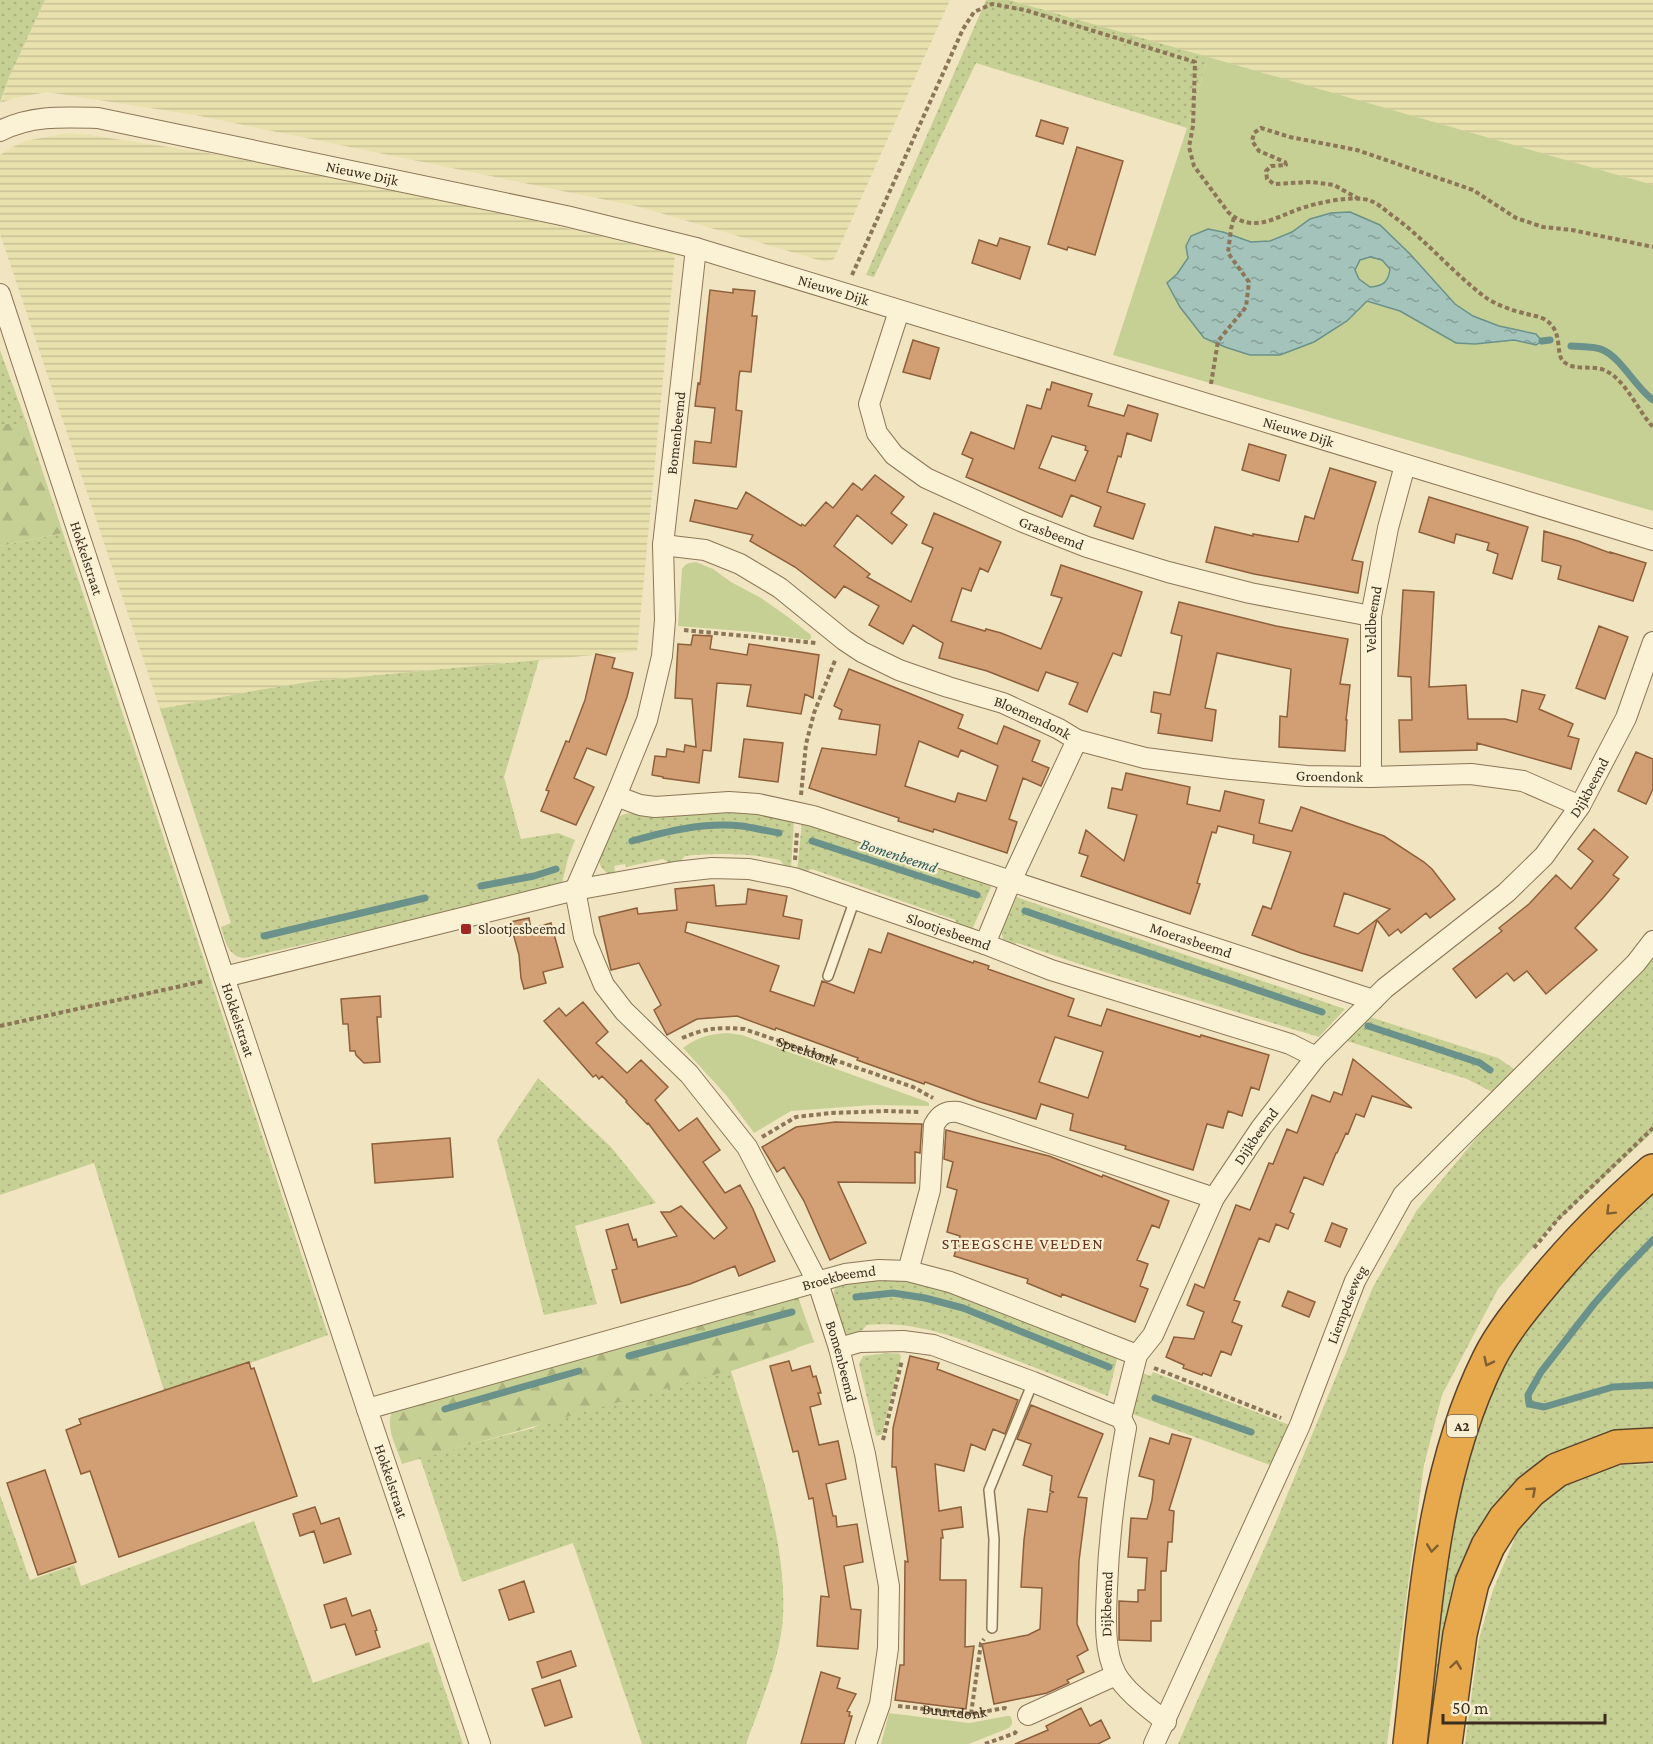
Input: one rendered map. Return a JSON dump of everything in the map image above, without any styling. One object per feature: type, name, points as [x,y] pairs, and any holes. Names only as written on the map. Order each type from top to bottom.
[{"type":"highway","name":"A2","points":[[1410,1744],[1434,1533],[1452,1456],[1472,1397],[1490,1357],[1518,1312],[1563,1259],[1653,1171]]},
{"type":"highway","points":[[1445,1744],[1461,1634],[1472,1583],[1488,1546],[1505,1519],[1530,1491],[1557,1470],[1617,1447],[1653,1445]]},
{"type":"street","name":"Nieuwe Dijk","points":[[0,131],[43,117],[98,118],[566,216],[696,248],[1653,540]]},
{"type":"street","name":"Bomenbeemd","points":[[696,248],[663,545],[665,628],[662,656],[647,720],[574,890],[584,937],[604,985],[624,1011],[689,1074],[747,1147],[818,1283],[839,1348],[865,1454],[889,1586],[888,1648],[879,1704],[866,1744]]},
{"type":"street","name":"Hokkelstraat","points":[[0,294],[367,1409],[480,1744]]},
{"type":"street","name":"Grasbeemd","points":[[899,310],[869,404],[877,433],[894,454],[926,478],[1023,522],[1087,547],[1168,572],[1250,593],[1371,616]]},
{"type":"street","name":"Veldbeemd","points":[[1371,777],[1371,616],[1388,528],[1405,465]]},
{"type":"street","name":"Bloemendonk","points":[[663,545],[705,550],[740,564],[780,588],[862,652],[899,670],[1002,703],[1059,729],[1077,740],[1011,881],[985,944]]},
{"type":"street","name":"Dijkbeemd","points":[[1166,1722],[1135,1697],[1116,1675],[1108,1648],[1105,1621],[1109,1541],[1126,1428],[1121,1418],[1137,1355],[1153,1335],[1214,1198],[1261,1128],[1316,1057],[1385,988],[1506,893],[1544,856],[1580,806],[1626,718],[1653,642]]},
{"type":"street","name":"Groendonk","points":[[1077,740],[1145,758],[1307,776],[1471,774],[1523,781],[1580,806]]},
{"type":"street","points":[[616,796],[640,805],[656,807],[729,802],[758,804],[813,816],[1011,881]]},
{"type":"street","name":"Slootjesbeemd","points":[[224,977],[574,890],[675,872],[712,868],[749,869],[794,878],[985,944],[1051,970],[1290,1044],[1316,1057]]},
{"type":"street","name":"Moerasbeemd","points":[[1011,881],[1373,1000]]},
{"type":"street","name":"Liempdseweg","points":[[1154,1744],[1300,1425],[1354,1281],[1404,1195],[1636,963],[1653,941]]},
{"type":"street","points":[[908,1271],[930,1190],[934,1125],[944,1113],[958,1112],[1214,1198]]},
{"type":"street","name":"Broekbeemd","points":[[367,1409],[845,1274],[879,1270],[908,1271],[950,1282],[1137,1355]]},
{"type":"street","points":[[839,1348],[860,1342],[907,1341],[933,1345],[1034,1382],[1121,1418]]},
{"type":"street","points":[[1028,1715],[1116,1675]]},
{"type":"lane","points":[[828,976],[855,899]]},
{"type":"lane","points":[[992,1628],[994,1539],[989,1490],[1034,1382]]},
{"type":"path","points":[[844,294],[963,29],[974,12],[992,4],[1025,10],[1195,62],[1193,126],[1189,147],[1194,166],[1234,217],[1242,221],[1257,223],[1276,220],[1300,208],[1319,204],[1359,199],[1370,201],[1414,231],[1488,299],[1526,314],[1542,317],[1549,322],[1556,329],[1561,359],[1575,367],[1593,367],[1605,370],[1614,376],[1624,385],[1643,416],[1653,427]]},
{"type":"path","points":[[1359,199],[1334,184],[1311,182],[1274,184],[1267,179],[1266,171],[1271,166],[1286,165],[1285,162],[1259,151],[1252,141],[1254,133],[1261,128],[1290,137],[1357,150],[1473,190],[1516,218],[1543,227],[1572,230],[1653,247]]},
{"type":"path","points":[[1207,405],[1218,341],[1246,306],[1249,282],[1228,253],[1234,217]]},
{"type":"path","points":[[665,628],[815,643],[844,640],[814,713],[806,744],[794,878]]},
{"type":"path","points":[[0,1026],[224,977]]},
{"type":"path","name":"Speeldonk","points":[[665,1050],[680,1039],[704,1029],[744,1029],[913,1087],[934,1099],[944,1113]]},
{"type":"path","points":[[747,1147],[796,1117],[875,1111],[944,1113]]},
{"type":"path","points":[[865,1454],[883,1442],[907,1341]]},
{"type":"path","points":[[1137,1355],[1154,1368],[1300,1425]]},
{"type":"path","points":[[971,1714],[981,1643],[992,1628]]},
{"type":"path","name":"Buurtdonk","points":[[879,1704],[971,1714],[1005,1708],[1028,1715]]},
{"type":"path","points":[[985,1744],[1015,1733],[1028,1715]]},
{"type":"shaded area","points":[[45,0],[950,0],[834,259],[825,262],[640,207],[195,115],[47,92],[14,98],[1,103],[9,77]]},
{"type":"shaded area","points":[[1009,0],[1653,0],[1653,185],[1499,141]]},
{"type":"shaded area","points":[[68,133],[208,153],[296,169],[478,207],[675,254],[637,651],[315,681],[160,709],[0,234],[0,155],[25,141]]},
{"type":"green space","points":[[0,0],[45,0],[9,77],[0,103]]},
{"type":"green space","points":[[986,0],[1009,0],[1208,57],[1187,128],[976,63],[874,277],[866,275]]},
{"type":"green space","points":[[1208,57],[1653,185],[1653,511],[1113,355]]},
{"type":"green space","points":[[0,350],[27,424],[0,424]]},
{"type":"green space","points":[[0,424],[27,424],[63,533],[0,546]]},
{"type":"green space","points":[[63,533],[328,1335],[165,1394],[94,1163],[0,1195],[0,546]]},
{"type":"green space","points":[[696,562],[713,569],[731,582],[761,598],[811,635],[811,638],[809,640],[754,632],[678,626],[682,569]]},
{"type":"green space","points":[[539,660],[504,777],[521,839],[558,833],[575,840],[561,887],[244,958],[230,951],[221,927],[231,923],[160,709],[315,681]]},
{"type":"green space","points":[[717,811],[748,812],[794,820],[791,870],[786,868],[780,860],[732,854],[685,856],[678,864],[671,864],[663,859],[626,867],[625,864],[614,866],[616,877],[606,872],[600,864],[599,857],[607,835],[617,819],[624,814],[660,817]]},
{"type":"green space","points":[[802,821],[987,882],[991,887],[971,932],[961,931],[955,920],[812,869],[803,873],[797,872]]},
{"type":"green space","points":[[1016,897],[1345,1009],[1319,1037],[1088,967],[1017,943],[1008,946],[1001,932]]},
{"type":"green space","points":[[1653,952],[1653,1132],[1548,1230],[1498,1289],[1442,1395],[1424,1465],[1387,1744],[1178,1744],[1276,1522],[1373,1287],[1417,1210],[1501,1108]]},
{"type":"green space","points":[[1370,1017],[1498,1058],[1517,1071],[1494,1093],[1467,1079],[1347,1041]]},
{"type":"green space","points":[[727,1033],[742,1035],[925,1101],[929,1103],[929,1106],[873,1105],[791,1111],[754,1133],[726,1095],[683,1048],[704,1037]]},
{"type":"green space","points":[[538,1078],[611,1147],[656,1203],[575,1226],[597,1304],[544,1315],[497,1140]]},
{"type":"green space","points":[[1653,1184],[1653,1436],[1499,1513],[1438,1744],[1417,1744],[1441,1535],[1483,1399],[1529,1318]]},
{"type":"green space","points":[[875,1278],[933,1285],[1118,1355],[1108,1396],[942,1333],[886,1324],[867,1325],[859,1334],[845,1335],[835,1309],[833,1297],[836,1286]]},
{"type":"green space","points":[[797,1294],[814,1342],[731,1370],[402,1464],[391,1431],[392,1412]]},
{"type":"green space","points":[[782,1306],[796,1349],[731,1371],[767,1492],[780,1555],[783,1616],[778,1648],[769,1681],[746,1744],[642,1744],[573,1543],[462,1582],[420,1458],[533,1428]]},
{"type":"green space","points":[[900,1354],[901,1357],[882,1434],[878,1436],[859,1364],[863,1356]]},
{"type":"green space","points":[[1153,1372],[1292,1426],[1273,1466],[1130,1413],[1142,1373],[1151,1376]]},
{"type":"green space","points":[[1653,1464],[1653,1744],[1465,1744],[1479,1639],[1493,1590],[1520,1526],[1543,1503],[1567,1485],[1593,1473],[1620,1465]]},
{"type":"green space","points":[[0,1495],[30,1580],[74,1565],[81,1586],[254,1521],[313,1683],[429,1642],[463,1744],[0,1744]]},
{"type":"green space","points":[[889,1713],[969,1723],[1010,1716],[1012,1722],[1009,1728],[969,1744],[881,1744]]},
{"type":"water","points":[[1350,212],[1380,225],[1455,304],[1473,316],[1499,326],[1536,334],[1542,341],[1536,345],[1514,340],[1475,344],[1456,343],[1400,311],[1367,301],[1347,321],[1314,342],[1280,355],[1250,355],[1204,338],[1180,307],[1167,283],[1177,274],[1188,258],[1186,246],[1191,236],[1208,229],[1251,242],[1270,241],[1292,232],[1310,219],[1331,213]],"holes":[[[1370,257],[1382,260],[1390,269],[1384,283],[1370,287],[1359,279],[1355,270],[1360,260]]]},
{"type":"building","points":[[1041,120],[1068,128],[1063,144],[1036,136]]},
{"type":"building","points":[[1077,147],[1123,161],[1095,255],[1048,244]]},
{"type":"building","points":[[1000,238],[1030,247],[1020,279],[972,263],[979,240],[997,246]]},
{"type":"building","points":[[733,289],[755,291],[752,316],[757,316],[751,372],[740,371],[739,376],[736,410],[742,411],[736,467],[693,463],[695,441],[711,443],[715,408],[695,406],[698,383],[700,384],[710,290],[733,293]]},
{"type":"building","points":[[913,340],[939,348],[930,379],[903,372]]},
{"type":"building","points":[[1052,382],[1092,394],[1088,406],[1124,416],[1128,405],[1158,414],[1151,441],[1127,433],[1121,457],[1118,456],[1107,492],[1145,504],[1133,539],[1094,526],[1101,507],[1071,495],[1062,517],[966,477],[973,459],[962,454],[971,432],[1014,449],[1027,405],[1041,409],[1047,389],[1050,390]],"holes":[[[1052,436],[1086,446],[1085,450],[1088,451],[1075,481],[1039,468]]]},
{"type":"building","points":[[1249,444],[1286,455],[1279,481],[1242,470]]},
{"type":"building","points":[[1330,468],[1376,482],[1352,560],[1363,562],[1358,593],[1254,574],[1206,562],[1215,527],[1253,536],[1253,534],[1298,542],[1305,516],[1314,519]]},
{"type":"building","points":[[875,475],[904,497],[891,513],[907,525],[892,544],[857,515],[834,546],[870,574],[867,577],[911,602],[933,548],[922,543],[934,513],[1001,542],[988,572],[980,568],[971,591],[962,588],[951,621],[1001,633],[1041,649],[1062,598],[1051,595],[1061,565],[1142,592],[1121,656],[1113,653],[1087,712],[1069,704],[1078,683],[1046,672],[1038,691],[987,671],[939,658],[943,643],[913,625],[903,644],[869,625],[879,606],[844,586],[835,598],[795,567],[750,541],[753,535],[690,521],[695,500],[737,509],[746,492],[801,526],[802,524],[805,526],[826,502],[833,508],[853,483],[862,490]]},
{"type":"building","points":[[1429,497],[1528,527],[1512,579],[1493,573],[1498,554],[1487,550],[1489,543],[1456,534],[1454,543],[1419,532]]},
{"type":"building","points":[[1544,531],[1646,563],[1633,601],[1558,579],[1561,566],[1542,561]]},
{"type":"building","points":[[1403,590],[1434,592],[1429,687],[1466,685],[1468,719],[1505,719],[1517,722],[1522,690],[1545,695],[1539,709],[1573,724],[1568,736],[1579,739],[1571,769],[1477,743],[1477,750],[1400,752],[1399,720],[1412,720],[1411,677],[1398,676]]},
{"type":"building","points":[[1179,602],[1276,626],[1348,639],[1340,684],[1350,685],[1345,751],[1279,747],[1280,716],[1287,717],[1291,669],[1217,653],[1205,708],[1216,710],[1212,741],[1158,733],[1161,714],[1151,712],[1154,692],[1170,695],[1182,636],[1171,633]]},
{"type":"building","points":[[1599,626],[1628,637],[1605,699],[1576,688]]},
{"type":"building","points":[[693,635],[712,636],[710,649],[747,655],[749,644],[819,655],[813,698],[805,694],[801,714],[747,706],[751,685],[717,683],[711,751],[703,750],[699,783],[652,775],[655,756],[666,757],[667,749],[684,752],[685,745],[696,747],[692,699],[675,698],[678,644],[691,645]]},
{"type":"building","points":[[596,654],[615,658],[612,668],[633,673],[627,697],[606,755],[587,748],[574,778],[594,787],[576,825],[541,811],[549,791],[546,790],[566,741],[569,742],[585,700]]},
{"type":"building","points":[[849,669],[963,715],[958,728],[997,744],[1004,726],[1040,741],[1032,761],[1049,768],[1041,786],[1023,778],[1009,819],[1017,822],[1007,853],[934,829],[933,832],[898,821],[899,818],[809,788],[822,748],[876,755],[880,725],[839,719],[842,710],[834,706]],"holes":[[[919,741],[958,757],[961,750],[998,766],[986,801],[958,793],[955,802],[905,786]]]},
{"type":"building","points":[[744,739],[783,743],[778,782],[739,777]]},
{"type":"building","points":[[1636,752],[1653,759],[1653,789],[1646,804],[1618,791]]},
{"type":"building","points":[[1126,773],[1190,787],[1187,804],[1220,811],[1225,791],[1264,800],[1259,823],[1292,831],[1301,807],[1384,836],[1432,869],[1455,899],[1430,918],[1426,913],[1401,933],[1398,929],[1389,936],[1377,920],[1362,971],[1301,953],[1252,935],[1263,906],[1271,909],[1291,852],[1253,843],[1254,835],[1218,826],[1216,833],[1212,832],[1197,883],[1200,884],[1190,914],[1081,876],[1088,856],[1079,853],[1086,830],[1124,861],[1137,815],[1108,808],[1112,788],[1122,790]],"holes":[[[1344,893],[1390,909],[1358,934],[1334,926]]]},
{"type":"building","points":[[1594,829],[1628,857],[1613,875],[1619,879],[1575,928],[1597,950],[1546,994],[1527,971],[1514,981],[1507,973],[1476,998],[1453,969],[1502,931],[1499,928],[1529,904],[1556,875],[1571,889],[1593,861],[1578,849]]},
{"type":"building","points":[[714,885],[716,906],[746,904],[748,889],[787,896],[783,916],[802,920],[799,939],[687,922],[685,932],[779,966],[770,991],[814,1006],[822,981],[854,993],[869,949],[881,953],[888,933],[973,963],[974,961],[989,966],[988,969],[1074,999],[1068,1016],[1101,1026],[1107,1009],[1269,1055],[1259,1090],[1251,1087],[1242,1116],[1228,1111],[1223,1128],[1207,1124],[1193,1170],[1125,1149],[1126,1146],[1070,1130],[1073,1114],[1041,1104],[1036,1119],[925,1082],[924,1084],[776,1028],[775,1030],[737,1016],[697,1019],[667,1035],[654,1010],[661,1005],[639,963],[611,970],[599,917],[637,908],[638,914],[677,910],[675,889]],"holes":[[[1055,1037],[1103,1052],[1088,1098],[1039,1082]]]},
{"type":"building","points":[[529,918],[531,929],[551,923],[563,967],[543,972],[546,983],[524,989],[519,955],[510,922]]},
{"type":"building","points":[[380,996],[381,1017],[377,1017],[380,1062],[364,1063],[355,1051],[350,1051],[348,1024],[343,1024],[341,999]]},
{"type":"building","points":[[583,1002],[608,1032],[596,1043],[627,1073],[641,1060],[668,1087],[655,1100],[679,1131],[697,1118],[720,1150],[703,1162],[725,1193],[740,1185],[775,1261],[739,1276],[735,1266],[690,1284],[621,1303],[612,1270],[617,1269],[606,1230],[628,1224],[638,1247],[677,1236],[661,1212],[670,1212],[681,1206],[714,1239],[727,1228],[648,1123],[602,1076],[599,1079],[596,1075],[593,1077],[544,1021],[559,1008],[566,1016]]},
{"type":"building","points":[[1353,1059],[1412,1108],[1372,1096],[1364,1117],[1356,1114],[1323,1185],[1304,1177],[1290,1212],[1294,1214],[1288,1229],[1276,1224],[1269,1242],[1259,1238],[1234,1300],[1240,1302],[1232,1322],[1242,1326],[1231,1355],[1221,1351],[1211,1376],[1183,1368],[1184,1365],[1166,1357],[1174,1337],[1194,1339],[1204,1312],[1187,1305],[1195,1284],[1204,1288],[1236,1205],[1250,1210],[1269,1163],[1273,1164],[1287,1129],[1297,1133],[1312,1095],[1330,1102],[1334,1092],[1342,1095]]},
{"type":"building","points":[[835,1122],[922,1124],[920,1153],[915,1152],[915,1183],[838,1182],[866,1243],[830,1260],[804,1201],[784,1167],[777,1172],[762,1147],[796,1127]]},
{"type":"building","points":[[946,1130],[1049,1156],[1169,1201],[1159,1228],[1152,1225],[1137,1260],[1148,1264],[1140,1286],[1148,1289],[1135,1322],[1062,1294],[1061,1297],[1027,1283],[1028,1279],[954,1256],[960,1236],[947,1232],[957,1190],[947,1187],[953,1162],[944,1159]]},
{"type":"building","points":[[450,1138],[453,1177],[375,1183],[372,1144]]},
{"type":"building","points":[[1332,1223],[1347,1229],[1340,1247],[1325,1241]]},
{"type":"building","points":[[1288,1291],[1315,1302],[1309,1317],[1282,1306]]},
{"type":"building","points":[[910,1356],[939,1363],[937,1369],[1018,1400],[1005,1434],[993,1429],[985,1450],[971,1444],[964,1471],[935,1464],[939,1511],[961,1507],[963,1527],[942,1530],[940,1580],[966,1580],[965,1647],[974,1646],[966,1709],[895,1700],[900,1665],[904,1665],[905,1561],[908,1562],[896,1467],[892,1467],[893,1428]]},
{"type":"building","points":[[789,1361],[792,1371],[810,1366],[813,1377],[816,1376],[821,1393],[818,1393],[821,1404],[810,1407],[819,1445],[838,1441],[846,1479],[826,1484],[837,1527],[857,1524],[863,1562],[844,1566],[851,1609],[861,1610],[858,1649],[817,1646],[821,1596],[829,1597],[813,1498],[809,1499],[798,1451],[793,1452],[770,1366]]},
{"type":"building","points":[[249,1362],[251,1369],[254,1368],[297,1496],[119,1557],[90,1471],[81,1474],[66,1430],[81,1424],[79,1419]]},
{"type":"building","points":[[1031,1405],[1103,1434],[1078,1497],[1087,1498],[1079,1561],[1077,1624],[1088,1650],[1077,1656],[1084,1672],[1067,1680],[1069,1683],[1047,1693],[994,1704],[982,1644],[1028,1635],[1040,1629],[1042,1588],[1021,1587],[1024,1540],[1028,1509],[1047,1512],[1050,1493],[1054,1492],[1050,1491],[1052,1476],[1023,1465],[1031,1444],[1017,1439]]},
{"type":"building","points":[[1172,1434],[1191,1439],[1169,1510],[1174,1511],[1172,1542],[1168,1542],[1166,1571],[1161,1571],[1161,1621],[1151,1621],[1151,1641],[1119,1640],[1119,1601],[1138,1602],[1138,1590],[1145,1590],[1147,1558],[1128,1557],[1131,1518],[1147,1519],[1152,1500],[1154,1480],[1139,1476],[1150,1438],[1169,1444]]},
{"type":"building","points":[[45,1470],[76,1562],[38,1575],[7,1483]]},
{"type":"building","points":[[315,1507],[321,1524],[339,1518],[351,1554],[324,1563],[314,1531],[300,1536],[293,1514]]},
{"type":"building","points":[[524,1581],[534,1612],[509,1620],[499,1590]]},
{"type":"building","points":[[346,1598],[352,1616],[370,1610],[380,1647],[356,1655],[345,1624],[331,1628],[324,1605]]},
{"type":"building","points":[[571,1651],[576,1666],[542,1678],[537,1662]]},
{"type":"building","points":[[821,1672],[840,1678],[837,1688],[856,1694],[847,1711],[850,1712],[849,1716],[852,1716],[844,1744],[801,1744]]},
{"type":"building","points":[[560,1680],[572,1717],[545,1726],[532,1689]]},
{"type":"building","points":[[1081,1708],[1090,1726],[1101,1720],[1110,1738],[1098,1744],[1015,1744],[1048,1730],[1046,1726]]},
{"type":"waterway","points":[[1542,341],[1550,340]]},
{"type":"waterway","points":[[1571,346],[1596,348],[1610,354],[1653,400]]},
{"type":"waterway","points":[[632,841],[673,831],[714,825],[742,826],[779,833]]},
{"type":"waterway","name":"Bomenbeemd","points":[[812,841],[977,895]]},
{"type":"waterway","points":[[481,886],[534,876],[556,869]]},
{"type":"waterway","points":[[264,936],[425,898]]},
{"type":"waterway","points":[[1025,911],[1322,1012]]},
{"type":"waterway","points":[[1368,1026],[1480,1063],[1490,1070]]},
{"type":"waterway","points":[[1653,1240],[1594,1304],[1541,1372],[1528,1395],[1529,1404],[1544,1407],[1613,1387],[1653,1385]]},
{"type":"waterway","points":[[856,1297],[893,1293],[925,1298],[963,1308],[1109,1367]]},
{"type":"waterway","points":[[629,1356],[792,1312]]},
{"type":"waterway","points":[[445,1409],[579,1371]]},
{"type":"waterway","points":[[1155,1398],[1251,1432]]},
{"type":"place","name":"Slootjesbeemd","points":[[466,929]]},
{"type":"district","name":"STEEGSCHE VELDEN","points":[[1023,1243]]}]
